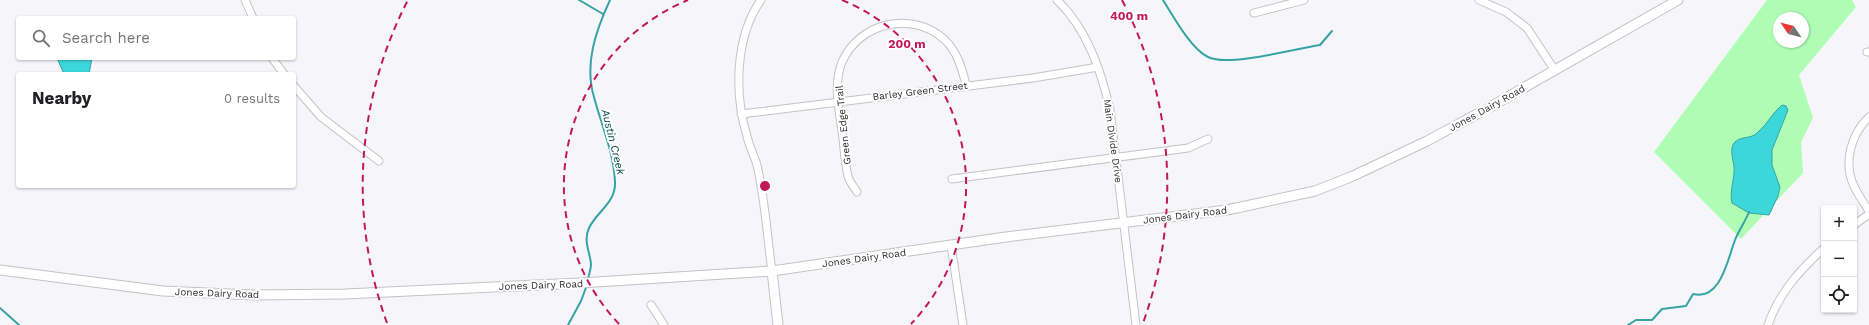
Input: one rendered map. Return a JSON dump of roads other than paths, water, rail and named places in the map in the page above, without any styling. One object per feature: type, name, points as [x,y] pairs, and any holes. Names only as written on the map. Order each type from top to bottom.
[{"type":"street","points":[[245,0],[252,16]]},
{"type":"street","points":[[761,0],[746,32],[739,65],[738,89],[747,136],[757,164],[778,325]]},
{"type":"street","name":"Main Divide Drive","points":[[1057,0],[1065,8],[1084,36],[1098,67],[1110,110],[1136,325]]},
{"type":"street","points":[[1254,13],[1304,0]]},
{"type":"street","points":[[1479,0],[1506,12],[1527,28],[1554,69]]},
{"type":"street","name":"Jones Dairy Road","points":[[0,270],[162,291],[206,294],[338,294],[588,283],[772,271],[951,245],[1227,210],[1315,190],[1360,173],[1427,141],[1479,113],[1554,69],[1678,0]]},
{"type":"street","name":"Green Edge Trail","points":[[857,192],[849,179],[838,102],[838,76],[848,50],[857,40],[865,34],[880,27],[894,23],[923,26],[944,39],[954,50],[960,62],[966,85]]},
{"type":"street","points":[[274,60],[282,72]]},
{"type":"street","name":"Barley Green Street","points":[[742,114],[966,85],[1033,78],[1098,67]]},
{"type":"street","points":[[296,88],[320,117],[379,162]]},
{"type":"street","points":[[1869,117],[1862,123],[1854,137],[1850,153],[1849,166],[1854,186],[1869,211]]},
{"type":"street","points":[[952,179],[1188,148],[1208,139]]},
{"type":"street","points":[[1857,223],[1869,214]]},
{"type":"street","points":[[951,245],[963,325]]},
{"type":"street","points":[[1768,325],[1773,310],[1787,287],[1804,266],[1821,251]]},
{"type":"street","points":[[651,305],[664,325]]},
{"type":"water","points":[[58,60],[92,60],[89,72],[63,72]]},
{"type":"water","points":[[1782,105],[1786,106],[1788,110],[1772,150],[1772,165],[1780,187],[1778,196],[1769,215],[1749,213],[1732,203],[1731,194],[1734,166],[1732,147],[1737,140],[1755,135]]},
{"type":"waterway","points":[[579,0],[603,14]]},
{"type":"waterway","name":"Austin Creek","points":[[588,279],[591,264],[587,233],[592,222],[612,196],[615,182],[612,160],[594,97],[590,72],[596,35],[610,0]]},
{"type":"waterway","points":[[1163,0],[1183,32],[1195,47],[1208,57],[1218,60],[1246,59],[1320,45],[1332,31]]},
{"type":"waterway","points":[[1628,325],[1636,320],[1652,320],[1662,309],[1686,306],[1693,294],[1703,294],[1710,291],[1717,285],[1726,267],[1735,240],[1749,212]]},
{"type":"waterway","name":"Austin Creek","points":[[568,325],[581,301],[587,285]]},
{"type":"waterway","points":[[0,308],[19,325]]}]
